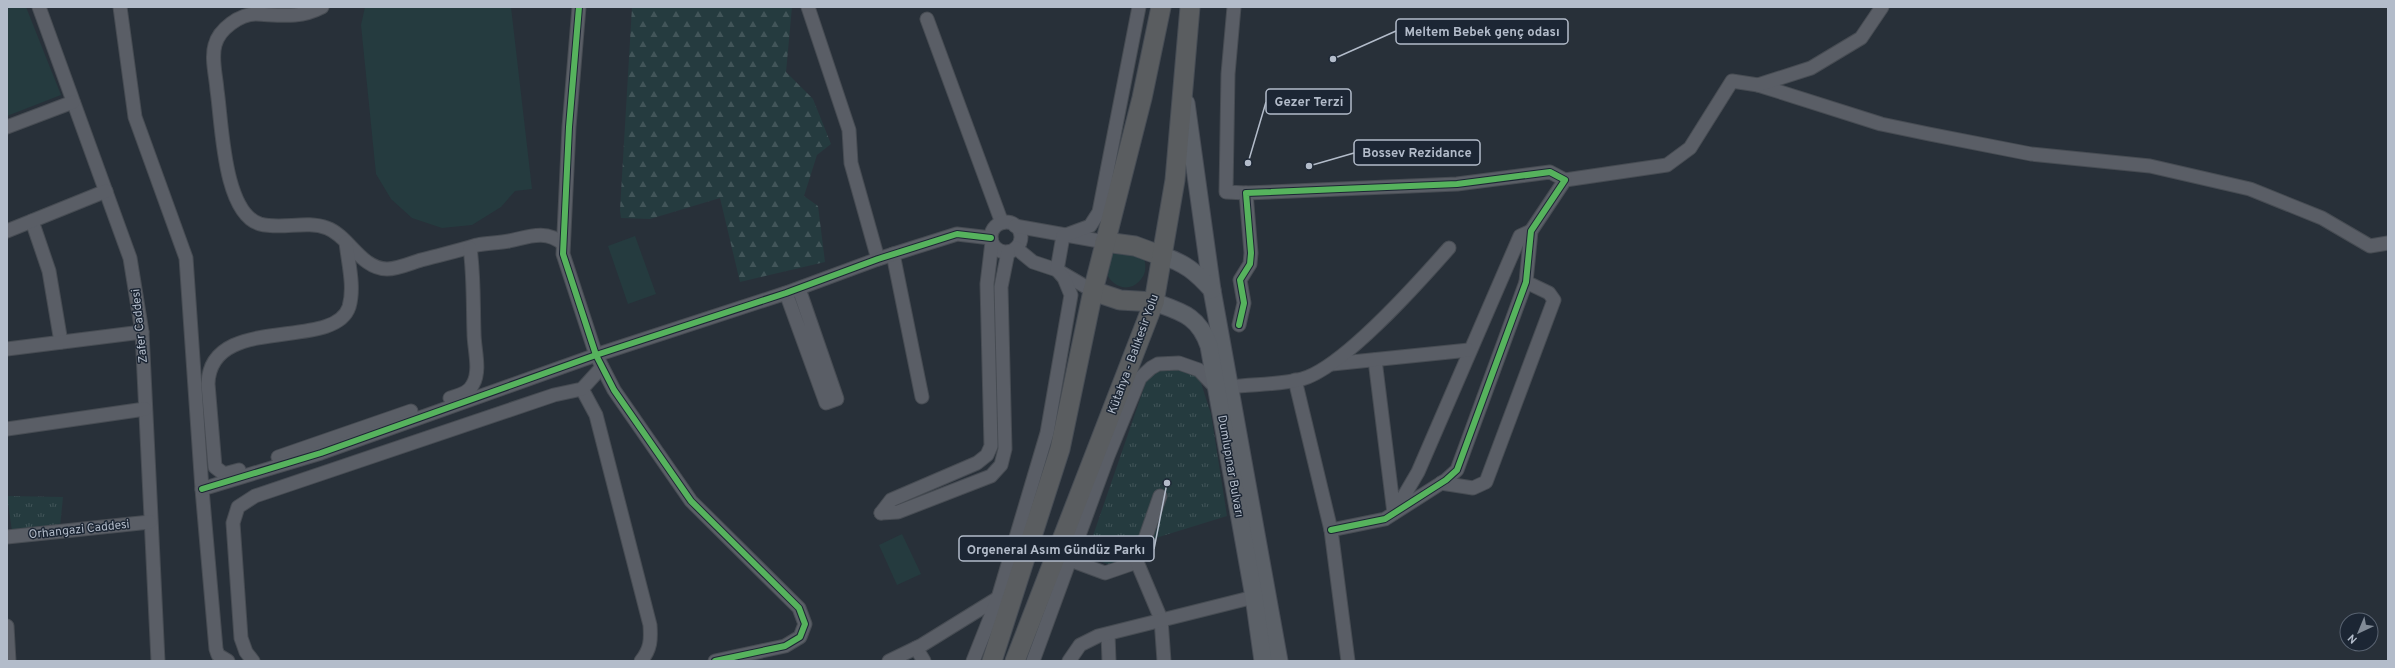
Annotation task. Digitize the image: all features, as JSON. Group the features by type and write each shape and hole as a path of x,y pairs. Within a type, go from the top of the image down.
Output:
{"highway":[{"path":"992,661 1060,449 1088,288 1105,242 1142,98 1160,7"},
{"name":"Kütahya - Balıkesir Yolu","path":"1015,661 1154,302 1170,216 1190,7"},
{"path":"1105,242 1135,246 1162,256"},
{"path":"1088,288 1120,300 1154,302"}],"main road":[{"name":"Dumlupınar Bulvarı","path":"1183,87 1198,178 1224,388 1263,661"},
{"path":"1162,256 1179,260 1195,271 1212,290"},
{"name":"Dumlupınar Bulvarı","path":"1154,302 1185,314 1200,326 1224,388 1279,661"}],"street":[{"name":"Zafer Caddesi","path":"39,7 130,258 142,332 150,522 158,661"},
{"path":"120,7 136,117 186,258 202,489 216,649 218,655 228,661"},
{"path":"322,7 301,15 255,14 231,23 220,34 215,45 217,86 231,186 237,202 246,215 259,224 274,226 322,226 329,228 370,264 388,269 470,248 541,234 551,236 563,244"},
{"path":"579,7 563,254 599,361 614,390 691,501 799,608 805,624 800,637 785,646 715,661"},
{"path":"808,7 849,130 851,163 878,259"},
{"path":"1063,236 1090,226 1099,212 1139,7"},
{"path":"1234,7 1228,74 1226,192 1246,193 1457,184 1550,172 1565,180 1667,165 1690,148 1732,81 1758,85 1881,124 2031,154 2150,166 2250,189 2322,218 2370,246 2388,243"},
{"path":"1758,85 1811,68 1862,38 1882,7"},
{"path":"927,19 1002,223"},
{"path":"7,128 73,102"},
{"path":"1394,513 1418,472 1469,350 1520,236 1531,230 1565,180"},
{"path":"7,231 106,192"},
{"path":"1239,325 1244,302 1240,280 1250,264 1251,253 1246,193"},
{"path":"32,221 49,271 61,342"},
{"path":"1015,226 1020,234 1012,250 1001,287 1005,449 1002,465 991,476 898,512 881,513 891,500 978,463 991,446 987,284 993,228 1002,223 1063,236 1105,242"},
{"path":"1331,530 1385,519 1441,483 1457,470 1526,282 1531,230"},
{"path":"202,489 321,453 599,361 878,259 957,234 991,240 998,250 1012,250 1033,262 1057,270 1088,288"},
{"path":"1057,270 1063,236"},
{"path":"346,242 350,298 345,314 328,326 244,342 221,354 213,363 208,373 208,384 214,462 220,472 229,474 466,392 473,386 477,370 474,334 474,272 470,248"},
{"path":"1033,661 1108,456 1140,378 1158,364 1179,363 1199,370 1224,388 1303,379 1332,364 1422,278 1450,248"},
{"path":"893,254 922,397"},
{"path":"973,661 998,598 1047,433 1071,295 1064,278 1057,270"},
{"path":"1441,483 1473,488 1486,482 1554,300 1549,293 1526,282"},
{"path":"1071,295 1088,288"},
{"path":"786,293 826,403 838,399 799,289"},
{"path":"7,349 142,332"},
{"path":"1332,364 1469,350"},
{"path":"1375,360 1394,513"},
{"path":"253,661 246,652 241,638 233,523 238,507 255,496 554,395 582,389 599,361"},
{"path":"1295,380 1331,530 1348,661"},
{"path":"582,389 596,416 650,625 652,641 647,654 641,661"},
{"path":"7,429 145,409"},
{"path":"1160,496 1138,562 1161,620 1164,661"},
{"name":"Orhangazi Caddesi","path":"7,537 150,522"},
{"path":"1070,560 1105,574 1138,562"},
{"path":"1069,661 1080,645 1098,636 1254,597"},
{"path":"889,661 916,648 998,598"},
{"path":"7,626 9,661"},
{"path":"1108,634 1109,661"},
{"path":"916,648 924,661"},
{"path":"241,661 247,661"}],"green space":[{"path":"7,7 26,7 61,95 7,116"},
{"path":"365,7 511,7 532,189 515,191 501,207 472,225 442,228 412,218 391,199 376,174 361,25"},
{"path":"632,7 792,7 786,72 813,99 831,144 817,155 804,196 818,206 825,262 740,282 720,198 650,219 621,218 620,210"},
{"path":"635,236 656,294 628,304 608,246"},
{"path":"1118,248 1144,259 1144,275 1140,281 1133,286 1119,286 1115,284 1108,276 1110,255"},
{"path":"1180,368 1199,377 1211,414 1227,516 1159,537 1113,566 1086,556 1147,379 1162,369"},
{"path":"7,496 63,497 60,527 12,531"},
{"path":"902,534 921,574 897,585 879,545"}],"cycle path":[{"path":"579,7 569,127 563,254 596,355 614,390 691,501 799,608 805,624 800,637 785,646 715,661"},
{"path":"1239,325 1244,303 1240,280 1250,264 1251,253 1246,193 1457,184 1550,172 1565,180 1531,231 1526,282 1457,470 1446,480 1385,519 1331,530"},
{"path":"202,489 321,453 596,355 786,293 878,259 957,234 991,238"}],"place":[{"name":"Meltem Bebek genç odası","path":"1333,59"},
{"name":"Gezer Terzi","path":"1248,163"},
{"name":"Bossev Rezidance","path":"1309,166"},
{"name":"Orgeneral Asım Gündüz Parkı","path":"1167,483"}]}
